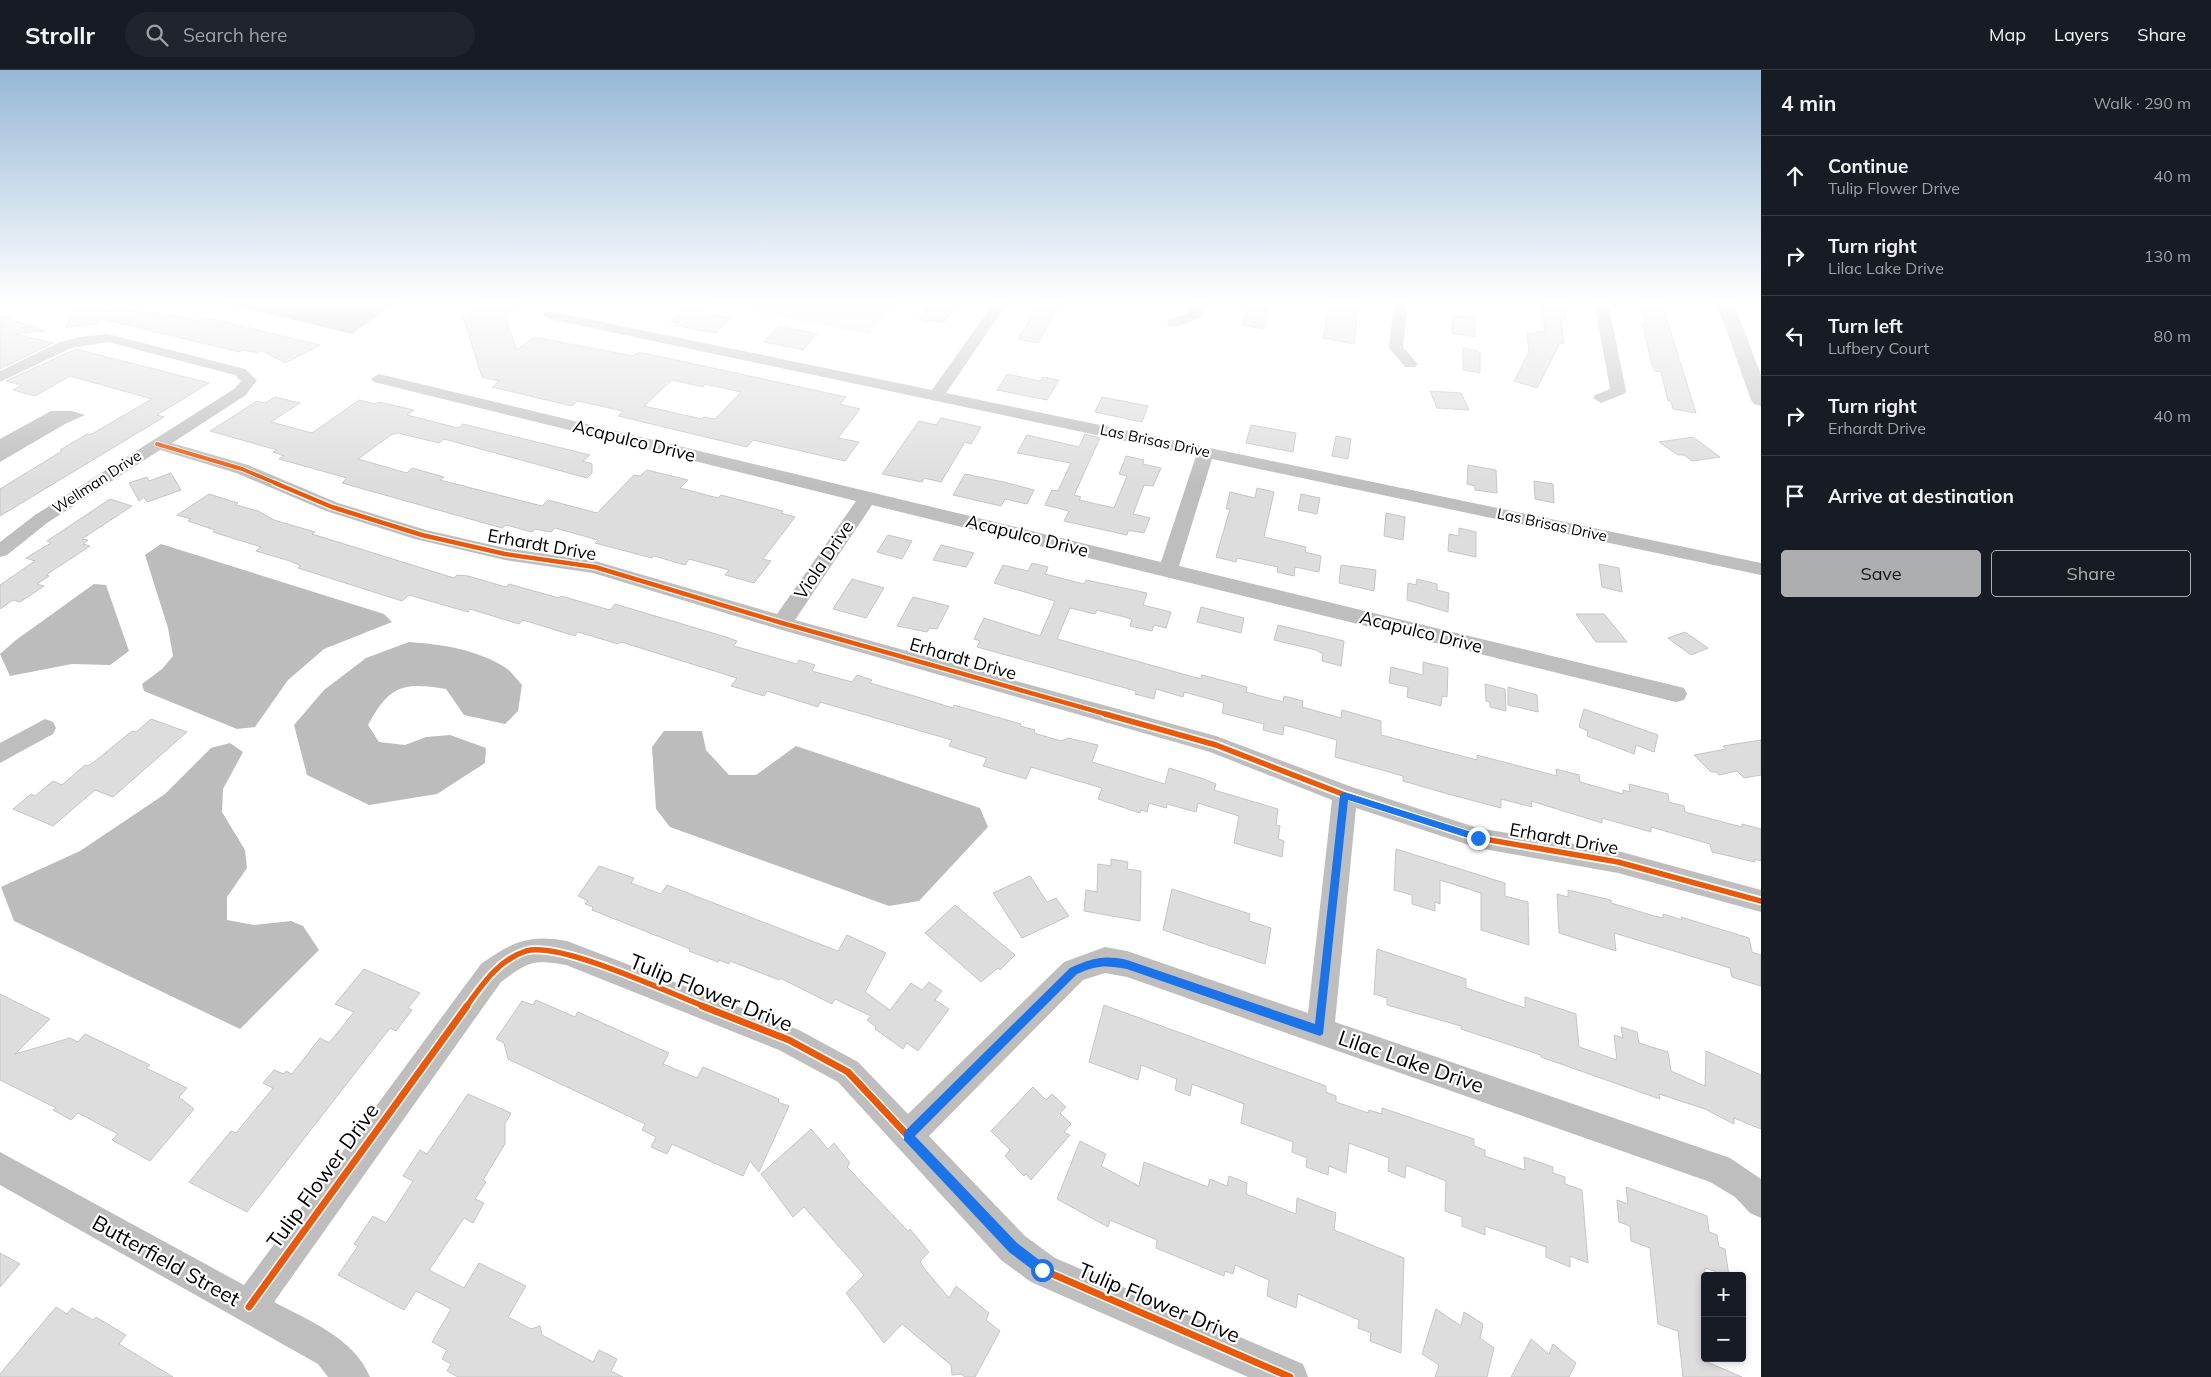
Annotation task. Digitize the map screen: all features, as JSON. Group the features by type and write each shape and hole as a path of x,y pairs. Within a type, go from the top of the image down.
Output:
{"main road":[{"path":"1747,362 1761,400"}],"street":[{"name":"Wellman Drive","path":"0,377 29,362"},
{"name":"Wellman Drive","path":"0,551 41,519 240,392 249,380 240,372 201,362"},
{"name":"Las Brisas Drive","path":"777,362 1761,569"},
{"path":"937,395 960,362"},
{"path":"1601,398 1618,391 1612,362"},
{"name":"Acapulco Drive","path":"379,379 1676,694"},
{"name":"Erhardt Drive","path":"157,444 242,469 332,507 422,535 505,554 595,567 782,623 1216,745 1344,795 1478,838 1618,862 1761,901"},
{"path":"1168,570 1206,452"},
{"name":"Viola Drive","path":"782,623 867,498"},
{"path":"0,754 45,728"},
{"path":"1320,1031 1344,795"},
{"name":"Tulip Flower Drive","path":"249,1307 491,973 519,953 540,948 567,953 789,1040 848,1072 1013,1248 1042,1270 1290,1377"},
{"name":"Lilac Lake Drive","path":"908,1136 1074,971 1105,960 1127,964 1719,1169 1746,1186 1761,1202"},
{"name":"Butterfield Street","path":"0,1168 330,1352 352,1377"}],"shaded area":[{"path":"51,411 72,411 85,415 65,424 0,462 0,439"},
{"path":"161,544 384,614 392,622 324,649 288,680 255,727 237,729 144,691 142,684 162,669 173,656 168,628 145,555"},
{"path":"94,584 106,585 129,651 110,665 72,664 10,676 0,654 16,640"},
{"path":"409,642 434,644 472,652 506,668 522,685 518,711 505,724 464,715 446,689 419,686 408,687 399,689 391,694 383,702 368,725 379,742 405,745 426,737 450,735 486,748 485,763 437,794 369,805 307,775 294,725 324,690 366,658"},
{"path":"664,731 702,731 706,750 729,775 756,775 796,746 980,808 988,827 919,901 889,906 670,827 656,809 652,747"},
{"path":"230,743 243,752 223,789 222,812 245,850 247,868 227,897 227,920 254,925 291,921 303,926 319,950 240,1029 14,921 1,887 80,851 165,794 211,748"}],"building":[{"path":"0,362 14,362 0,369"},
{"path":"48,362 127,362 209,383 157,415 164,417 0,516 0,489 87,434 90,435 152,399 70,376 35,396 13,390 22,385 6,381"},
{"path":"477,362 685,362 846,397 840,404 860,409 838,438 859,442 845,461 753,440 747,447 618,416 623,411 578,401 572,406 492,387 499,381 482,377","holes":["672,380 703,387 705,384 741,392 715,419 704,417 702,419 644,406"]},
{"path":"1463,362 1480,362 1480,373 1463,370"},
{"path":"1524,362 1550,362 1537,388 1514,381"},
{"path":"1651,362 1680,362 1696,413 1673,409 1671,401 1668,401 1661,372 1655,371"},
{"path":"1007,374 1040,381 1043,377 1059,380 1047,400 997,390"},
{"path":"1430,391 1461,393 1469,410 1437,408"},
{"path":"275,397 300,403 271,422 312,433 359,400 375,404 379,402 414,410 407,415 458,428 463,424 590,455 583,461 592,464 592,473 587,478 444,439 439,443 398,433 391,435 358,459 407,473 412,468 444,477 440,480 542,506 548,500 597,513 634,475 640,476 647,470 688,480 680,488 718,498 721,495 783,511 781,513 795,517 763,559 771,561 754,583 725,575 729,570 689,559 685,565 654,556 652,558 595,543 598,540 555,528 551,532 535,529 532,532 506,525 502,528 342,483 347,478 279,459 284,456 273,452 277,450 210,431 257,401 265,403"},
{"path":"1102,397 1148,406 1142,422 1095,412"},
{"path":"941,418 981,427 971,444 965,442 941,482 924,478 922,482 882,474 919,421 936,425"},
{"path":"1251,425 1296,433 1293,452 1246,443"},
{"path":"1085,434 1100,438 1074,495 1081,497 1079,500 1114,508 1127,476 1119,474 1126,456 1144,460 1143,464 1161,468 1153,486 1144,485 1133,514 1150,518 1144,533 1128,531 1127,535 1064,521 1069,511 1045,505 1052,490 1058,491 1071,463 1017,453 1027,435 1079,447"},
{"path":"1336,436 1351,439 1348,459 1332,456"},
{"path":"1693,437 1720,457 1692,461 1684,455 1678,455 1659,442"},
{"path":"1468,465 1496,470 1497,493 1475,490 1475,486 1467,484"},
{"path":"171,473 181,490 147,502 144,497 139,501 129,483 147,477 149,481"},
{"path":"965,474 1034,490 1027,504 1005,499 1001,506 953,495"},
{"path":"1534,481 1553,484 1554,503 1535,499"},
{"path":"1257,488 1274,492 1264,537 1306,547 1305,552 1321,556 1319,572 1295,567 1294,576 1277,572 1278,567 1237,558 1236,562 1216,557 1230,509 1226,509 1230,492 1255,498"},
{"path":"209,494 238,503 236,505 258,511 274,520 315,532 312,534 454,578 457,575 468,576 506,587 509,584 610,610 615,604 737,641 734,646 797,664 799,660 815,665 812,671 852,682 857,675 872,680 870,683 953,708 954,705 1021,724 1020,726 1035,730 1034,733 1061,741 1068,738 1098,745 1092,762 1165,784 1169,768 1204,779 1216,784 1214,790 1278,809 1276,825 1280,826 1278,839 1284,841 1282,857 1234,843 1239,816 1198,803 1196,812 1167,804 1166,808 1149,803 1147,812 1141,810 1140,813 1098,799 1102,788 1031,767 1026,779 983,766 987,758 949,746 952,740 820,702 818,707 767,691 764,696 731,686 737,678 621,642 618,644 578,632 575,636 523,620 519,624 470,609 468,612 409,595 402,601 298,568 301,566 256,551 261,547 213,532 215,530 188,521 191,519 177,515"},
{"path":"1301,494 1320,498 1317,514 1298,510"},
{"path":"110,499 132,506 82,539 88,540 83,544 90,546 46,575 49,576 37,584 44,586 20,602 13,600 0,609 0,585 35,561 26,558 51,543 47,541"},
{"path":"1386,513 1405,517 1403,540 1384,536"},
{"path":"1459,528 1476,532 1476,557 1448,551 1449,534 1459,536"},
{"path":"888,535 912,541 902,559 877,552"},
{"path":"941,545 974,553 966,567 933,560"},
{"path":"1032,563 1048,567 1045,574 1084,584 1086,580 1147,593 1143,605 1171,612 1166,628 1154,625 1152,631 1130,626 1132,619 1097,610 1095,614 1070,608 1057,639 1201,679 1202,675 1247,687 1246,692 1283,702 1284,696 1303,701 1302,707 1341,718 1342,710 1381,721 1381,735 1477,760 1477,755 1557,776 1556,769 1579,775 1580,782 1623,794 1623,790 1630,792 1629,784 1668,794 1669,802 1684,806 1685,812 1742,827 1742,824 1761,829 1761,861 1754,859 1755,862 1712,852 1710,844 1651,827 1651,832 1602,818 1602,823 1531,801 1532,807 1501,799 1501,808 1448,794 1403,781 1403,776 1335,757 1337,740 1284,725 1283,735 1263,730 1264,724 1222,713 1224,703 1184,692 1183,697 1156,689 1154,699 1135,694 1136,691 977,647 980,641 974,639 984,618 1040,636 1055,601 994,583 1003,565 1028,571"},
{"path":"1599,564 1619,568 1622,592 1602,587"},
{"path":"1341,565 1376,570 1374,591 1339,583"},
{"path":"852,579 884,588 866,618 833,609"},
{"path":"1417,579 1437,584 1437,590 1449,593 1448,612 1407,600 1408,583 1416,585"},
{"path":"913,597 949,606 937,629 929,628 927,632 897,626"},
{"path":"1201,607 1244,618 1241,633 1197,622"},
{"path":"1576,614 1604,614 1627,642 1596,642"},
{"path":"1278,625 1344,641 1341,666 1322,661 1323,654 1316,650 1274,640"},
{"path":"1685,632 1708,648 1691,655 1668,638"},
{"path":"1423,662 1448,668 1447,697 1442,696 1441,706 1407,697 1408,687 1389,683 1391,667 1423,675"},
{"path":"1485,684 1505,689 1506,711 1490,707 1490,702 1486,701"},
{"path":"1508,687 1537,695 1538,712 1508,705"},
{"path":"1584,709 1658,735 1654,752 1636,745 1634,754 1587,736 1588,731 1579,727"},
{"path":"151,719 187,732 113,797 95,790 53,826 13,809 31,794 35,796 53,781 62,785 85,765 88,766 94,762 132,731 136,732"},
{"path":"1761,740 1761,775 1744,778 1737,771 1719,775 1716,772 1711,772 1694,755 1726,749 1723,746"},
{"path":"1396,849 1505,883 1505,896 1528,902 1529,945 1481,930 1481,893 1440,880 1440,904 1435,902 1435,911 1412,904 1412,895 1394,890"},
{"path":"1111,859 1128,862 1127,869 1141,871 1140,921 1084,911 1086,890 1097,892 1098,864 1111,866"},
{"path":"599,866 634,878 631,883 661,894 667,885 838,951 847,935 886,953 865,992 890,1010 911,983 922,990 929,982 942,991 935,1000 949,1009 918,1051 907,1043 903,1049 875,1029 876,1027 867,1020 871,1016 835,999 832,1004 780,978 779,980 730,961 729,964 719,960 718,962 592,910 593,907 585,904 588,901 578,896"},
{"path":"1030,876 1047,902 1056,898 1069,916 1022,938 993,893"},
{"path":"1172,889 1250,914 1249,921 1271,928 1265,964 1163,930"},
{"path":"1568,890 1611,900 1611,903 1651,915 1663,918 1663,914 1682,920 1681,917 1749,938 1752,952 1761,955 1761,986 1732,977 1730,968 1614,933 1616,951 1559,933 1557,894 1568,897"},
{"path":"955,905 1015,955 1000,970 998,968 981,982 925,933"},
{"path":"1377,949 1466,979 1466,988 1525,1008 1525,997 1576,1014 1579,1047 1617,1060 1614,1035 1623,1038 1621,1027 1637,1032 1639,1043 1668,1052 1671,1071 1705,1086 1706,1051 1761,1075 1761,1129 1734,1118 1734,1124 1705,1109 1659,1094 1660,1099 1541,1057 1541,1055 1461,1029 1461,1026 1387,1005 1387,998 1374,994"},
{"path":"364,969 420,993 408,1008 412,1010 396,1031 390,1028 247,1212 189,1182 231,1131 236,1133 273,1088 263,1083 274,1070 284,1074 286,1071 292,1074 320,1038 329,1043 354,1012 335,1004"},
{"path":"0,994 50,1019 15,1054 70,1038 78,1042 85,1034 150,1065 146,1068 187,1088 179,1097 194,1109 150,1161 112,1140 118,1134 78,1113 71,1120 53,1110 56,1108 0,1080"},
{"path":"536,1000 575,1017 578,1012 669,1053 663,1064 697,1078 703,1067 779,1099 778,1102 789,1106 759,1172 750,1161 743,1176 672,1144 667,1154 651,1147 656,1137 642,1130 645,1124 508,1059 504,1043 496,1039 522,1001 533,1005"},
{"path":"1104,1005 1326,1086 1326,1092 1336,1096 1336,1102 1368,1113 1369,1110 1382,1114 1382,1108 1474,1139 1474,1146 1485,1150 1485,1156 1525,1170 1524,1157 1553,1167 1553,1173 1565,1177 1565,1184 1582,1190 1588,1263 1570,1256 1570,1267 1546,1257 1546,1247 1485,1226 1485,1235 1462,1226 1462,1217 1445,1211 1446,1181 1406,1165 1405,1178 1388,1171 1389,1158 1349,1143 1346,1173 1329,1166 1328,1175 1306,1167 1307,1158 1292,1152 1293,1142 1241,1123 1244,1104 1192,1084 1190,1096 1175,1090 1177,1079 1141,1065 1138,1080 1089,1062"},
{"path":"1033,1087 1046,1100 1052,1094 1066,1107 1060,1113 1071,1124 1064,1132 1070,1135 1031,1180 1026,1174 1024,1176 1005,1156 1010,1150 991,1131"},
{"path":"468,1094 511,1113 505,1124 505,1144 483,1180 486,1182 475,1199 484,1203 473,1223 464,1218 429,1270 464,1288 479,1263 526,1286 508,1317 531,1329 540,1326 542,1335 593,1362 599,1350 617,1359 611,1371 623,1377 458,1377 447,1371 451,1364 442,1359 447,1350 432,1342 451,1309 416,1291 404,1310 338,1275 358,1246 354,1244 373,1216 386,1223 413,1181 403,1176 420,1150 427,1154"},
{"path":"811,1129 828,1149 834,1143 850,1163 847,1167 908,1231 910,1229 929,1252 920,1261 949,1298 956,1286 989,1313 986,1320 1000,1331 975,1377 965,1377 961,1374 952,1375 951,1365 902,1324 884,1343 846,1293 864,1275 804,1207 793,1217 761,1174"},
{"path":"1080,1141 1106,1154 1101,1166 1139,1186 1144,1162 1208,1187 1210,1179 1227,1186 1229,1176 1247,1183 1246,1194 1296,1214 1297,1198 1336,1213 1334,1230 1404,1258 1401,1353 1370,1341 1371,1333 1358,1328 1359,1320 1298,1294 1296,1308 1267,1296 1269,1280 1235,1265 1233,1274 1225,1271 1224,1276 1156,1248 1157,1240 1110,1220 1108,1227 1057,1199"},
{"path":"1626,1187 1707,1216 1709,1232 1717,1235 1719,1247 1725,1249 1728,1272 1717,1272 1705,1268 1705,1272 1701,1272 1701,1362 1707,1362 1742,1377 1683,1377 1678,1331 1658,1324 1650,1248 1631,1241 1630,1226 1619,1222 1617,1200 1628,1204"},
{"path":"0,1253 20,1264 0,1287"},
{"path":"56,1307 67,1314 72,1308 93,1320 96,1317 126,1335 119,1344 173,1377 0,1377 0,1374"},
{"path":"1436,1309 1461,1326 1464,1312 1483,1324 1480,1338 1494,1348 1487,1377 1435,1377 1439,1365 1422,1354"},
{"path":"1531,1339 1549,1354 1553,1344 1576,1363 1569,1377 1511,1377"}],"cycle path":[{"path":"157,444 242,469 332,507 422,535 505,554 595,567 782,623 1216,745 1345,795 1478,838 1618,862 1761,901"},
{"path":"249,1307 491,973 518,954 526,951 542,950 567,953 789,1040 848,1072 1013,1248 1043,1270 1290,1377"}],"route":[{"path":"1042,1270 1013,1248 908,1136 1074,971 1105,960 1127,964 1320,1031 1344,795 1478,838"}]}
